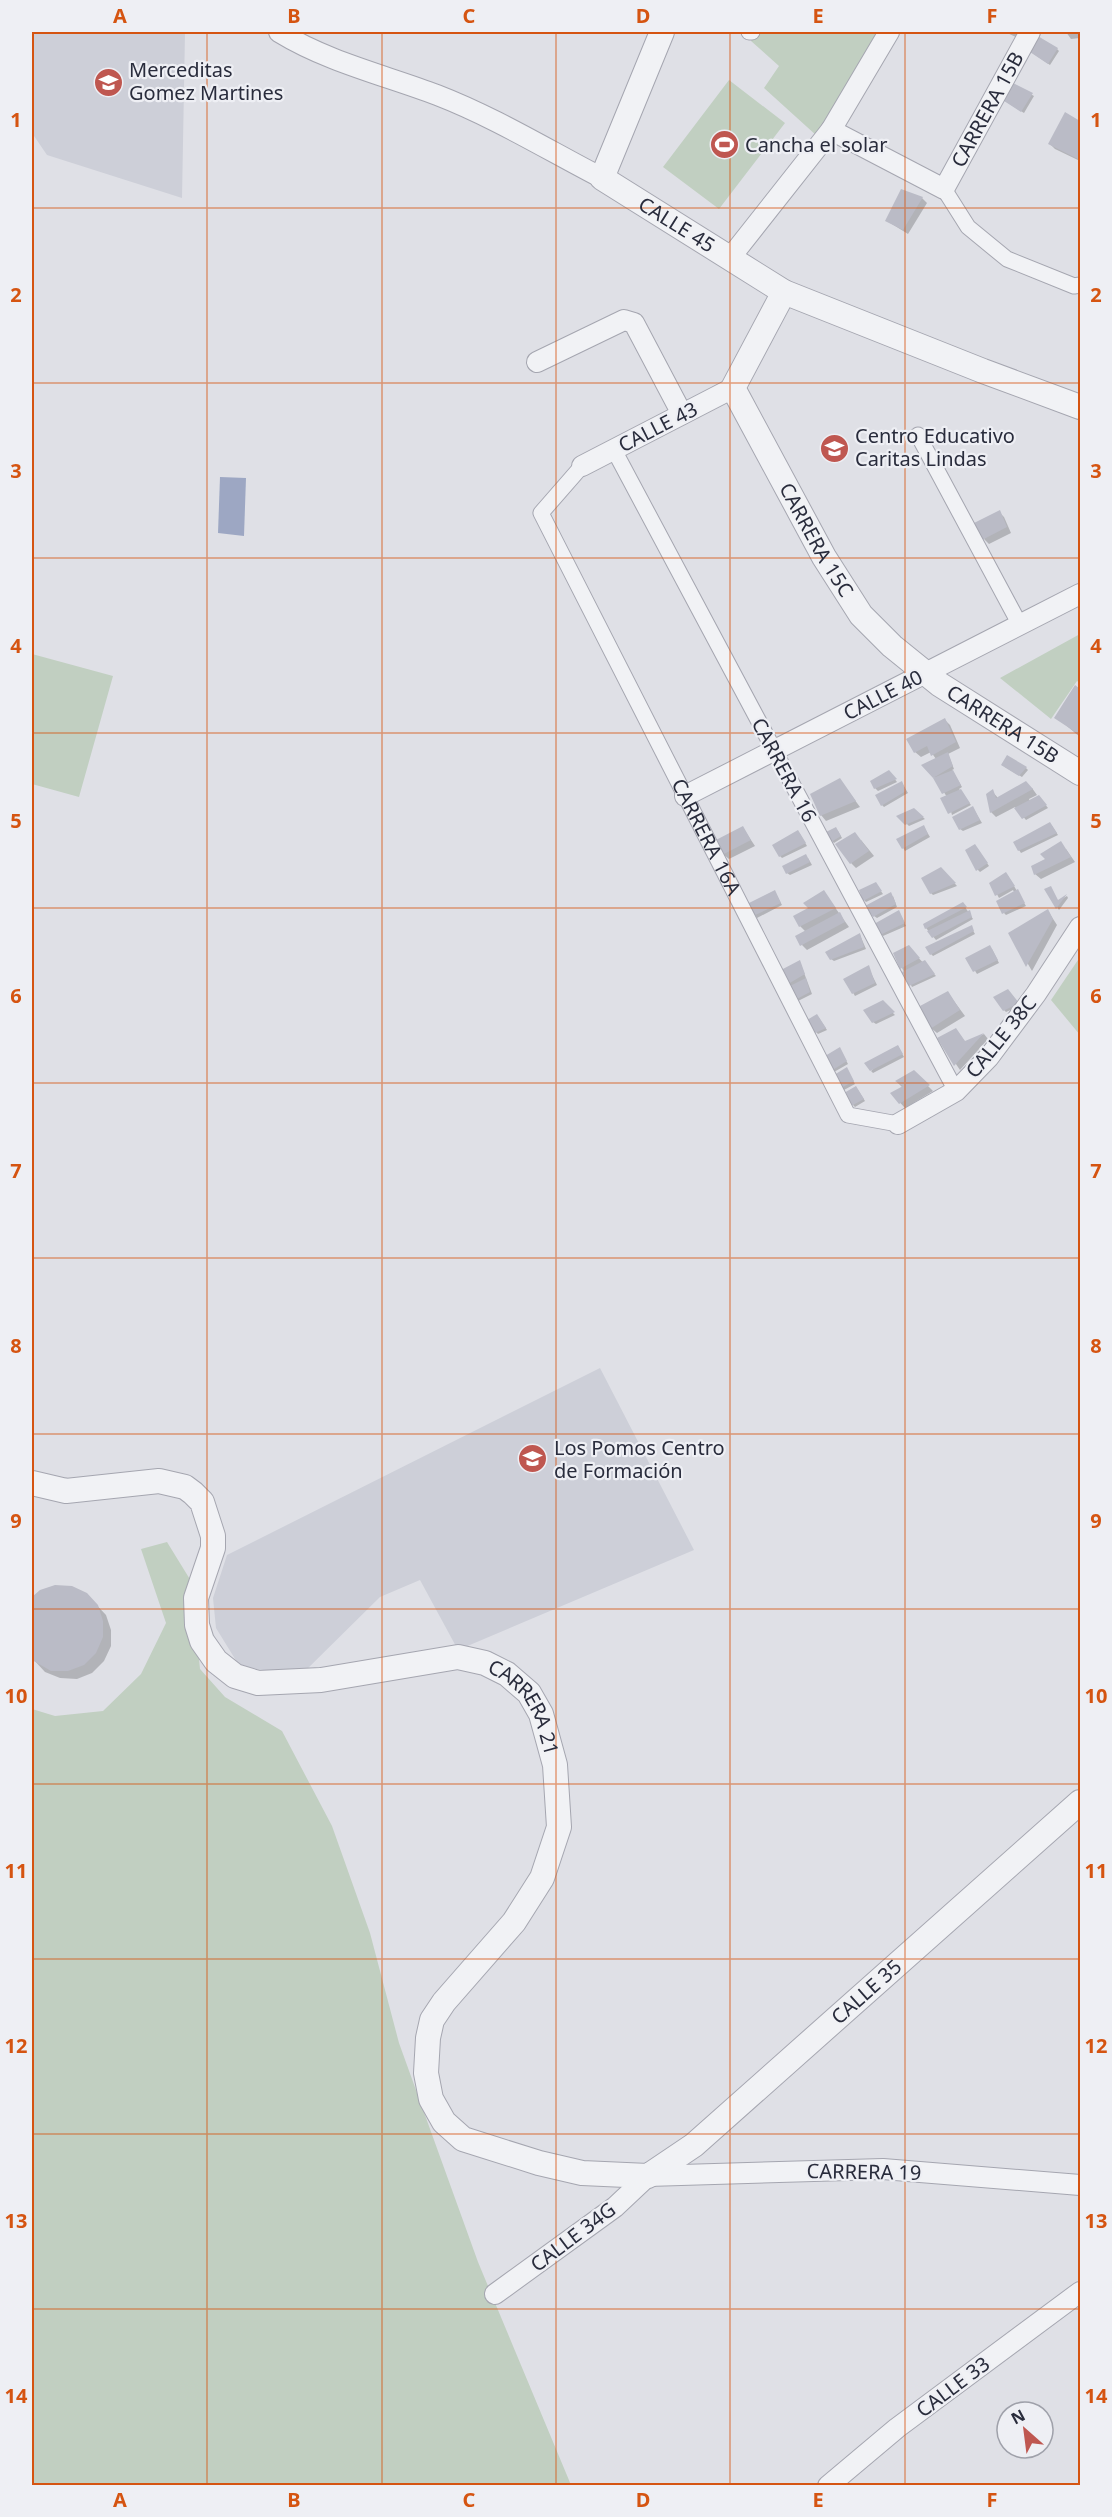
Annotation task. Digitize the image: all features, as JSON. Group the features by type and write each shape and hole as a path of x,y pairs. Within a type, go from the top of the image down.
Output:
{"street":[{"name":"CALLE 45","path":"279,32 297,43 369,73 438,96 602,178 784,292 1080,407"},
{"path":"602,178 663,32"},
{"path":"729,258 831,130 889,32"},
{"name":"CARRERA 15B","path":"944,189 1030,32"},
{"path":"831,130 944,189 968,226 1007,259 1074,286 1080,285"},
{"path":"733,388 784,292"},
{"path":"537,362 624,320 634,323 682,414"},
{"name":"CALLE 43","path":"582,466 733,388"},
{"name":"CARRERA 15C","path":"733,388 819,548 861,615 892,646 925,673"},
{"path":"918,435 1020,625"},
{"name":"CARRERA 16","path":"614,450 956,1091"},
{"name":"CARRERA 16A","path":"582,466 541,513 848,1115 898,1124"},
{"name":"CALLE 40","path":"685,796 1080,594"},
{"name":"CARRERA 15B","path":"925,673 1080,773"},
{"name":"CALLE 38C","path":"898,1124 956,1091 989,1057 1036,994 1080,927"},
{"name":"CARRERA 21","path":"32,1483 66,1491 159,1481 185,1487 193,1493 202,1502 213,1536 213,1548 196,1598 197,1625 202,1641 216,1662 235,1676 258,1683 321,1680 458,1657 485,1663 507,1674 529,1693 541,1714 555,1765 559,1827 542,1878 514,1922 444,2002 432,2020 428,2038 426,2073 431,2098 444,2122 463,2139 539,2163 582,2172 648,2176"},
{"name":"CALLE 35","path":"648,2176 694,2145 1080,1803"},
{"name":"CARRERA 19","path":"648,2176 883,2169 1080,2185"},
{"name":"CALLE 34G","path":"495,2294 615,2207 648,2176"},
{"name":"CALLE 33","path":"828,2486 897,2428 1080,2292"}],"shaded area":[{"name":"Merceditas Gomez Martines","path":"32,32 185,32 182,198 47,155 32,133"},
{"name":"Los Pomos Centro de Formación","path":"600,1368 694,1550 458,1650 420,1580 380,1597 301,1675 240,1667 216,1628 213,1598 227,1555"}],"green space":[{"path":"756,32 882,32 817,136 764,88 779,66 751,41"},
{"name":"Cancha el solar","path":"729,80 785,123 719,209 663,167"},
{"path":"1080,634 1080,683 1077,681 1051,719 1000,678"},
{"path":"32,654 113,676 79,797 32,784"},
{"path":"1080,957 1080,1035 1051,1000"},
{"path":"167,1542 191,1581 200,1669 225,1697 282,1731 332,1826 370,1933 399,2043 478,2262 571,2485 32,2485 32,1709 55,1716 103,1711 141,1674 166,1623 141,1549"}],"water":[{"path":"220,477 246,478 244,536 218,533"}],"building":[{"path":"1036,35 1058,48 1048,64 1027,50"},
{"path":"1013,83 1033,93 1021,112 1001,99"},
{"path":"1065,112 1080,121 1080,160 1048,144"},
{"path":"901,189 923,197 903,230 885,221"},
{"path":"1000,510 1007,527 982,540 974,523"},
{"path":"1075,685 1080,689 1080,735 1054,718"},
{"path":"945,718 956,742 931,756 927,746 914,753 906,739"},
{"path":"948,752 953,766 933,778 921,765"},
{"path":"1007,755 1027,767 1019,776 1001,765"},
{"path":"889,770 897,779 874,789 870,781"},
{"path":"953,770 961,785 942,794 933,778"},
{"path":"840,778 856,801 820,816 810,794"},
{"path":"902,781 906,791 881,806 875,795"},
{"path":"1026,781 1033,789 990,813 986,794 993,789 996,798"},
{"path":"961,789 970,803 948,814 940,798"},
{"path":"1039,795 1047,805 1022,819 1014,808"},
{"path":"973,806 980,820 959,830 952,817"},
{"path":"914,808 924,817 905,825 896,816"},
{"path":"1050,822 1057,833 1018,851 1013,842"},
{"path":"924,825 928,834 902,849 896,839"},
{"path":"743,826 751,840 722,855 714,841"},
{"path":"836,827 841,836 831,842 824,833"},
{"path":"798,830 806,843 779,857 772,845"},
{"path":"855,832 869,851 850,864 835,844"},
{"path":"1061,841 1071,857 1034,875 1031,866 1045,859 1040,854"},
{"path":"975,844 988,863 976,871 965,850"},
{"path":"806,854 810,862 786,874 782,866"},
{"path":"941,867 956,883 930,894 921,878"},
{"path":"1006,872 1015,886 995,896 989,883"},
{"path":"876,882 882,891 863,901 859,890"},
{"path":"1051,886 1058,900 1067,894 1056,909 1044,889"},
{"path":"1018,889 1025,903 1002,914 996,901"},
{"path":"775,890 781,903 753,916 747,904"},
{"path":"824,890 836,908 799,927 793,916 808,908 803,903"},
{"path":"891,892 896,904 873,917 865,906"},
{"path":"963,902 967,907 925,929 923,924"},
{"path":"1048,909 1053,919 1026,967 1008,933"},
{"path":"899,910 905,923 880,935 874,924"},
{"path":"970,910 972,917 932,938 927,931"},
{"path":"840,912 845,922 800,946 795,936"},
{"path":"972,925 974,931 930,955 925,947"},
{"path":"860,933 864,947 830,960 825,952"},
{"path":"909,945 920,958 900,969 893,953"},
{"path":"990,945 998,960 973,972 965,958"},
{"path":"800,960 805,974 788,984 781,970"},
{"path":"925,960 935,974 909,986 902,972"},
{"path":"869,965 875,983 852,994 843,979"},
{"path":"806,978 810,992 795,1000 790,986"},
{"path":"1008,989 1019,1003 1003,1011 993,997"},
{"path":"948,991 960,1010 930,1029 920,1006"},
{"path":"883,1000 895,1012 872,1023 863,1010"},
{"path":"817,1014 826,1028 815,1033 807,1020"},
{"path":"956,1028 965,1041 984,1033 954,1066 937,1038"},
{"path":"898,1045 903,1054 870,1071 864,1063"},
{"path":"840,1047 847,1061 831,1071 825,1056"},
{"path":"847,1067 854,1081 841,1088 834,1075"},
{"path":"914,1070 930,1085 899,1104 890,1093 903,1086 895,1081"},
{"path":"856,1086 864,1099 851,1106 844,1093"},
{"path":"55,1585 72,1586 87,1593 98,1605 103,1621 103,1637 96,1653 84,1665 68,1671 51,1671 32,1660 32,1597 40,1590"}],"place":[{"name":"Merceditas Gomez Martines","path":"108,82"},
{"name":"Cancha el solar","path":"724,145"},
{"name":"Centro Educativo Caritas Lindas","path":"834,448"},
{"name":"Los Pomos Centro de Formación","path":"533,1459"}]}
